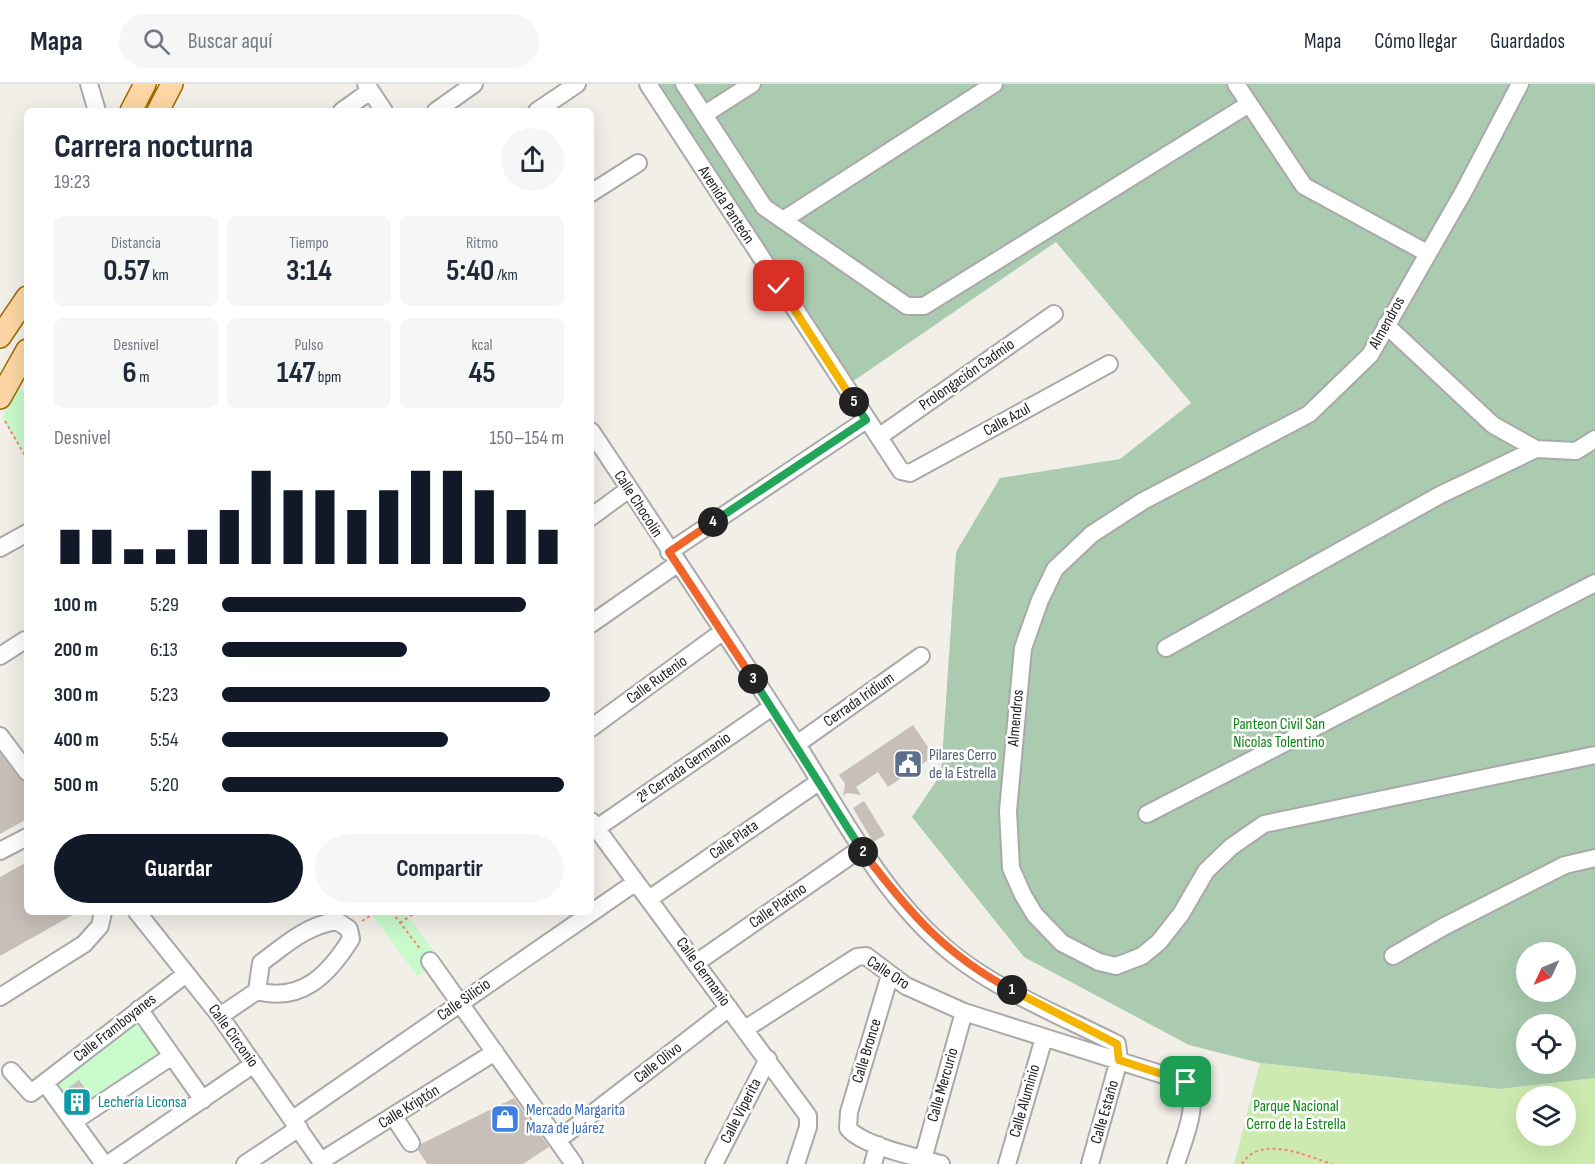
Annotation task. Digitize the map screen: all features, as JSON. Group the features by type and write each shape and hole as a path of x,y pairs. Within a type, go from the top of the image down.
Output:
{"main road":[{"path":"133,108 145,84"},
{"path":"160,108 172,84"},
{"path":"0,337 24,301"},
{"path":"0,398 24,355"}],"street":[{"path":"89,84 96,108"},
{"path":"440,108 474,84"},
{"path":"541,108 577,84"},
{"name":"Avenida Panteón","path":"648,84 866,420 880,436 901,471 905,473"},
{"path":"684,84 764,207 907,306 924,306 1249,104"},
{"path":"705,114 752,84"},
{"path":"783,220 994,84"},
{"path":"1236,84 1304,186 1427,253"},
{"name":"Almendros","path":"1520,84 1370,355 1309,414 1143,501 1092,534 1055,569 1040,600 1023,648 1008,811 1011,868 1023,895 1047,930 1062,943 1099,962 1116,966 1142,956 1159,942 1181,914 1206,871 1231,847 1264,824 1595,755"},
{"path":"345,108 368,87 382,108"},
{"path":"594,192 638,163"},
{"name":"Prolongación Cadmio","path":"880,436 1054,314"},
{"path":"1386,325 1493,425 1536,449"},
{"name":"Calle Azul","path":"905,473 910,473 1109,364"},
{"path":"594,622 673,558 866,420"},
{"name":"Calle Chocolín","path":"594,436 820,781 860,849 905,908 954,956 1006,987 1117,1044 1119,1060"},
{"path":"1166,648 1440,495 1536,449 1576,450 1595,439"},
{"path":"594,515 629,489"},
{"path":"0,548 24,535"},
{"path":"1147,814 1595,583"},
{"name":"Calle Rutenio","path":"594,726 722,632"},
{"path":"0,656 24,641"},
{"name":"Cerrada Iridium","path":"796,744 921,656"},
{"name":"2ª Cerrada Germanio","path":"594,824 772,707"},
{"path":"0,736 24,768"},
{"name":"Calle Plata","path":"649,899 820,781"},
{"name":"Calle Germanio","path":"594,824 808,1116 808,1127 796,1164"},
{"path":"0,851 24,839"},
{"name":"Calle Platino","path":"696,963 860,849"},
{"path":"1393,956 1443,927 1565,864 1595,858"},
{"name":"Calle Silicio","path":"594,911 636,882"},
{"path":"0,997 84,944 100,926 102,915"},
{"name":"Calle Circonio","path":"139,915 220,1016 322,1163"},
{"name":"Calle Silicio","path":"245,1164 296,1123 460,1002 588,915"},
{"path":"220,1016 257,991 261,963 296,937 320,923 338,921 349,929 351,939 337,962 320,980 297,992 272,995 257,991"},
{"name":"Calle Oro","path":"745,1029 857,957 866,956 906,986 964,1012 1186,1082 1192,1090 1193,1104 1176,1164"},
{"path":"430,961 574,1164"},
{"name":"Calle Framboyanes","path":"45,1083 186,974"},
{"name":"Calle Bronce","path":"878,1145 857,1136 848,1128 849,1112 890,975"},
{"name":"Calle Olivo","path":"558,1140 729,1008"},
{"path":"139,1010 203,1100"},
{"name":"Calle Mercurio","path":"923,1159 964,1012"},
{"name":"Calle Aluminio","path":"1007,1164 1044,1038"},
{"name":"Calle Kriptón","path":"322,1163 495,1052"},
{"path":"73,1122 172,1056"},
{"name":"Calle Viperita","path":"714,1164 768,1059"},
{"name":"Calle Estaño","path":"1090,1164 1119,1060"},
{"path":"11,1071 31,1093 45,1083 106,1164 254,1064"},
{"path":"394,1117 411,1143"},
{"path":"873,1164 878,1145 941,1164"}],"path":[{"path":"5,421 24,454"},
{"path":"349,929 371,915"},
{"path":"394,915 430,961"},
{"path":"400,923 412,915"},
{"path":"1242,1164 1260,1150 1272,1149 1332,1164"}],"green space":[{"name":"Panteon Civil San Nicolas Tolentino","path":"660,84 1595,84 1595,1078 1500,1089 1260,1063 1189,1045 1024,957 912,817 941,774 956,552 1000,478 1120,459 1191,403 1056,242 849,384"},
{"path":"19,386 24,394 24,454 2,418"},
{"path":"372,915 406,915 441,960 417,976"},
{"path":"139,1009 172,1056 98,1106 80,1080 56,1097 45,1083"},
{"name":"Parque Nacional Cerro de la Estrella","path":"1260,1063 1500,1089 1516,1087 1516,1146 1576,1146 1576,1086 1526,1086 1595,1078 1595,1164 1234,1164"}],"building":[{"path":"913,725 934,756 888,787 878,772 856,787 861,795 847,793 843,796 845,784 839,775"},
{"path":"0,753 19,778 24,780 24,821 0,834"},
{"path":"864,801 885,835 873,842 853,808"},
{"path":"24,864 24,915 73,915 0,956 0,877"},
{"path":"79,1080 92,1097 76,1107 64,1091"},
{"name":"Mercado Margarita Maza de Juárez","path":"514,1098 549,1147 523,1164 427,1164 418,1150 421,1144"}],"place":[{"name":"Pilares Cerro de la Estrella","path":"908,764"},
{"name":"Lechería Liconsa","path":"77,1102"},
{"name":"Mercado Margarita Maza de Juárez","path":"505,1119"}],"route":[{"path":"779,286 866,420 669,552 820,781 860,849 905,908 954,956 1006,987 1117,1044 1119,1060 1186,1082"}]}
